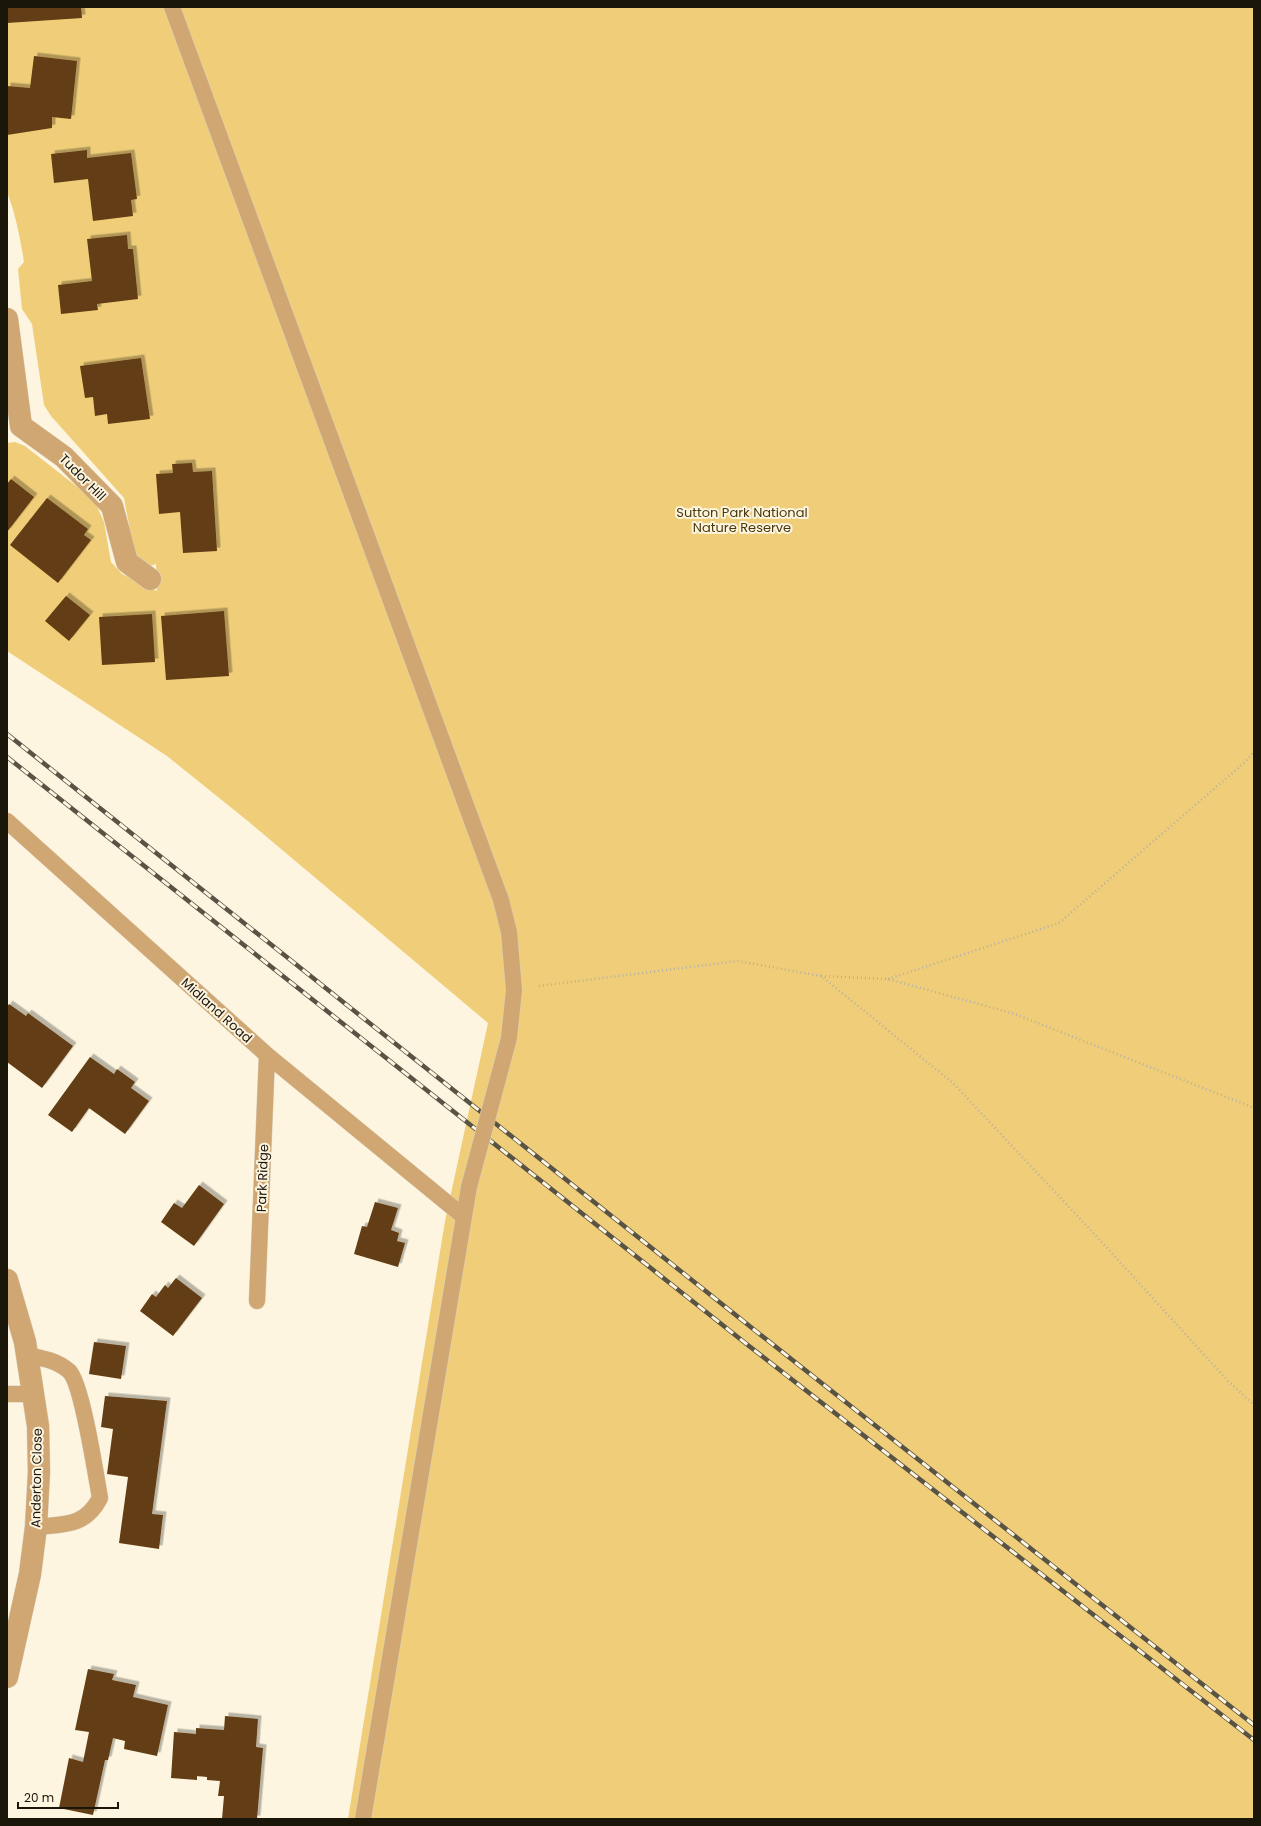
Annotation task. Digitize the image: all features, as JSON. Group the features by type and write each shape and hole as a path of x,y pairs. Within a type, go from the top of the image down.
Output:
{"street":[{"name":"Tudor Hill","path":"7,318 14,427 64,457 112,506 127,562 150,579"},
{"name":"Anderton Close","path":"7,1677 30,1574 36,1527 39,1472 38,1426 25,1342 9,1293"}],"lane":[{"path":"172,7 501,900 509,932 514,990 509,1038 463,1216 362,1819"},
{"name":"Midland Road","path":"7,821 266,1055 463,1216"},
{"name":"Park Ridge","path":"257,1301 266,1055"},
{"path":"26,1355 52,1360 70,1372 81,1400 100,1498 94,1510 76,1523 36,1527"},
{"path":"7,1394 32,1394"}],"path":[{"path":"888,979 1059,923 1245,762 1254,752"},
{"path":"514,990 738,961 821,976 888,979 1015,1014 1254,1108"},
{"path":"821,976 953,1083 1099,1239 1228,1381 1254,1405"}],"green space":[{"name":"Sutton Park National Nature Reserve","path":"7,7 1254,7 1254,1819 348,1819 445,1221 488,1023 249,822 167,756 7,651 7,443 15,442 25,446 94,500 104,522 111,562 122,574 157,591 156,564 150,566 140,562 134,552 124,498 51,416 44,405 32,324 22,309 18,269 24,262 15,218 7,192"}],"building":[{"path":"7,7 81,7 82,18 7,23"},
{"path":"34,56 77,61 71,119 52,117 52,128 7,135 7,86 30,88"},
{"path":"87,150 87,158 131,153 137,199 131,200 133,216 93,221 88,179 54,183 51,154"},
{"path":"127,235 128,249 133,249 138,299 97,304 98,310 61,314 58,285 92,281 87,239"},
{"path":"141,358 150,419 108,424 107,414 95,416 93,397 85,398 80,366"},
{"path":"192,463 193,472 212,471 217,551 183,553 180,512 159,514 156,474 173,473 172,464"},
{"path":"11,479 34,497 7,532 7,484"},
{"path":"47,498 88,529 84,535 91,540 58,583 10,545"},
{"path":"66,596 90,615 69,641 45,621"},
{"path":"224,611 229,676 166,680 161,616"},
{"path":"152,614 155,662 102,665 99,617"},
{"path":"9,1004 26,1016 28,1013 73,1046 42,1088 7,1062 7,1007"},
{"path":"90,1057 114,1074 117,1069 135,1082 131,1088 149,1101 125,1134 89,1108 72,1132 48,1115"},
{"path":"199,1185 224,1204 194,1246 161,1222 174,1203 182,1208"},
{"path":"375,1202 398,1208 391,1230 399,1233 397,1241 405,1243 398,1267 354,1254 362,1226 367,1227"},
{"path":"176,1278 202,1298 173,1336 140,1311 152,1294 156,1297 165,1285 168,1288"},
{"path":"94,1342 126,1346 121,1379 89,1374"},
{"path":"105,1396 167,1401 152,1514 163,1515 159,1549 119,1543 128,1477 107,1474 113,1429 101,1427"},
{"path":"88,1669 114,1674 112,1680 136,1685 133,1697 168,1705 157,1756 124,1749 125,1741 113,1738 108,1760 105,1760 93,1815 59,1808 69,1758 83,1762 89,1732 75,1730"},
{"path":"225,1716 258,1719 256,1747 263,1748 257,1819 222,1819 224,1796 218,1796 220,1781 207,1780 207,1777 197,1776 197,1780 171,1778 174,1732 196,1734 196,1728 224,1730"}],"railway":[{"path":"7,734 757,1332 1254,1725"},
{"path":"7,757 749,1346 1254,1740"}]}
